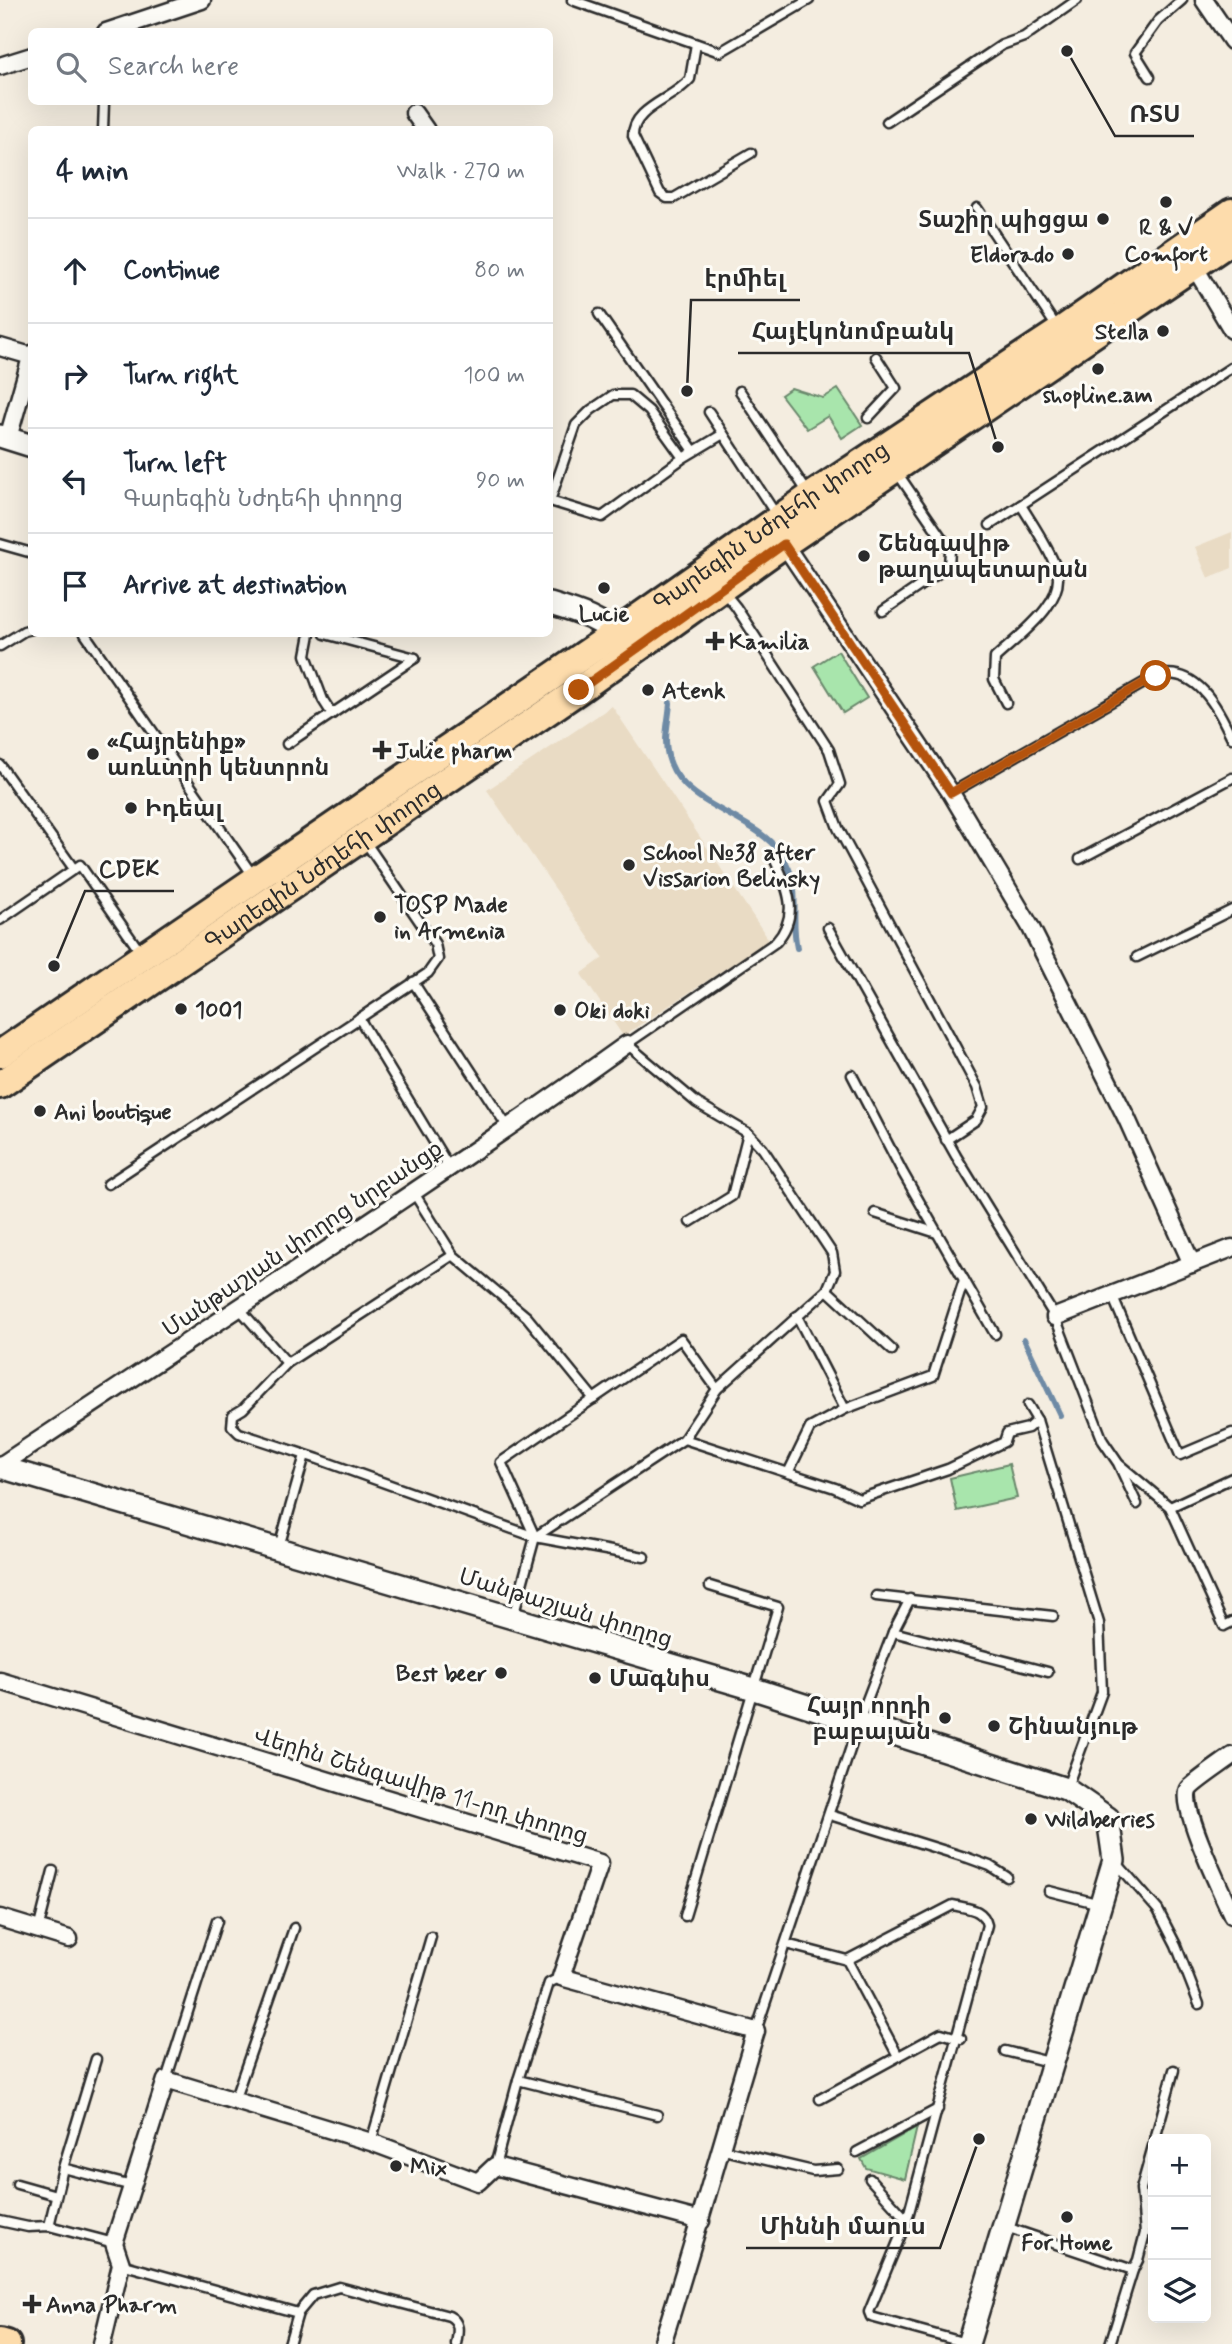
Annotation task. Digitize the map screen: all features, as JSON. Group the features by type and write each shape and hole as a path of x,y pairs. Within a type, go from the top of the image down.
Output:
{"main road":[{"name":"Գարեգին Նժդեհի փողոց","path":"0,1054 256,879 625,642 721,589 782,531 811,496 1232,212"},
{"name":"Գարեգին Նժդեհի փողոց","path":"0,1085 362,837 625,642 782,531 894,469 1232,240"},
{"path":"0,2342 7,2344"}],"street":[{"path":"118,28 202,0"},
{"path":"1204,0 1232,41"},
{"path":"0,66 28,57"},
{"path":"414,113 423,126"},
{"path":"1194,266 1232,330"},
{"path":"0,346 28,354"},
{"path":"28,364 4,437 28,445"},
{"path":"782,531 951,793 1030,926 1127,1119 1192,1264"},
{"path":"553,605 589,616 625,642"},
{"name":"Մանթաշյան փողոց նրբանցք","path":"0,1467 509,1129 627,1044"},
{"path":"1055,1317 1232,1248"},
{"name":"Մանթաշյան փողոց","path":"0,1467 754,1689 1066,1789 1108,1818 1114,1860"},
{"name":"Վերին Շենգավիթ 11-րդ փողոց","path":"0,1681 600,1863 561,1977"},
{"path":"1232,1756 1189,1789 1187,1799 1191,1818 1232,1915"},
{"path":"968,2344 1114,1860"},
{"path":"0,1918 69,1939"},
{"path":"561,1977 756,2031 662,2344"},
{"path":"102,2344 121,2264 114,2243 166,2080 371,2142 478,2182 495,2166 701,2221"}],"lane":[{"path":"572,0 720,52 809,0"},
{"path":"887,122 1002,45 1024,37 1077,0"},
{"path":"1150,77 1135,53 1158,21 1182,0"},
{"path":"696,44 690,79 639,117 632,127 633,136 660,193 667,198 674,198 751,153"},
{"path":"103,126 104,105"},
{"path":"977,208 1059,331"},
{"path":"599,314 694,452"},
{"path":"868,418 896,388 876,358"},
{"path":"990,525 1232,367"},
{"path":"740,391 811,496"},
{"path":"553,492 576,425 613,395 630,395 649,411 683,458"},
{"path":"709,412 782,531"},
{"path":"553,502 602,517 683,458 723,434"},
{"path":"883,611 949,566 950,558 950,550 894,469"},
{"path":"1006,703 994,679 995,658 1048,607 1059,588 1057,569 1021,505"},
{"path":"0,544 28,552"},
{"path":"721,589 736,607 828,750 840,783 828,801 838,828 977,1087 983,1107 976,1120 946,1140"},
{"path":"0,646 28,630"},
{"path":"87,637 256,879"},
{"path":"309,637 306,655 323,700 332,714"},
{"path":"287,744 415,658 336,637"},
{"path":"951,793 1156,676 1170,673 1186,677 1214,702 1232,738"},
{"path":"0,765 74,869"},
{"path":"1080,859 1232,778"},
{"path":"108,1184 428,973 438,959 435,944 362,837"},
{"path":"535,1537 684,1439 717,1389 827,1290 835,1271 832,1253 763,1149 748,1133 697,1103 627,1044 776,942 783,934 790,911 788,888 774,858"},
{"path":"0,919 80,865 143,956"},
{"path":"1137,957 1232,910"},
{"path":"828,928 946,1140 1055,1317 1103,1441 1118,1463 1137,1504"},
{"path":"413,982 509,1129"},
{"path":"359,1018 449,1167"},
{"path":"852,1074 937,1233 995,1334"},
{"path":"690,1222 732,1196 748,1133"},
{"path":"414,1193 453,1255 527,1317 594,1399"},
{"path":"875,1213 937,1233"},
{"path":"453,1255 287,1363 243,1409 233,1415 232,1426 239,1433 535,1537 644,1557"},
{"path":"789,1473 810,1429 845,1409 933,1376 964,1280"},
{"path":"827,1290 892,1350"},
{"path":"1112,1295 1180,1455 1232,1433"},
{"path":"239,1308 287,1363"},
{"path":"797,1316 845,1409"},
{"path":"513,1617 535,1537 501,1462 681,1339 717,1389"},
{"path":"1028,1405 1037,1420 1099,1623 1102,1692 1066,1789"},
{"path":"684,1439 835,1488 859,1499 948,1469 1004,1442 1007,1433 1028,1427 1037,1420"},
{"path":"279,1548 305,1455"},
{"path":"1118,1463 1170,1507 1224,1626 1232,1622"},
{"path":"1170,1507 1232,1478"},
{"path":"685,1916 778,1607 710,1586"},
{"path":"876,1596 1053,1616"},
{"path":"756,2031 859,1723 893,1632 910,1599"},
{"path":"893,1632 1048,1672"},
{"path":"830,1815 968,1858 990,1866 1007,1877"},
{"path":"1114,1860 1158,1910 1176,1945 1199,2004"},
{"path":"38,1930 53,1871"},
{"path":"1049,1891 1101,1904"},
{"path":"786,1944 847,1960 953,1905 981,1912 985,1917 987,1925 959,2038 907,2220 869,2312 871,2316 968,2344"},
{"path":"166,2080 217,1921"},
{"path":"234,2101 294,1928"},
{"path":"371,2142 431,1937"},
{"path":"847,1960 898,2056"},
{"path":"495,2166 518,2080 549,1983 561,1977"},
{"path":"820,2099 941,2033 959,2038"},
{"path":"1004,2051 1053,2063"},
{"path":"49,2225 62,2168 96,2059"},
{"path":"1156,2134 1174,2070"},
{"path":"518,2080 657,2115"},
{"path":"857,2152 939,2109"},
{"path":"720,2149 813,2171 838,2169"},
{"path":"1110,2344 1145,2233 1141,2189 1148,2164"},
{"path":"62,2168 132,2186"},
{"path":"870,2179 907,2220"},
{"path":"17,2184 56,2195"},
{"path":"0,2221 28,2227 49,2225 114,2243"},
{"path":"1003,2226 1133,2270"},
{"path":"121,2264 298,2313"},
{"path":"289,2344 298,2313 313,2295 340,2287 454,2318 458,2326 456,2344"}],"shaded area":[{"path":"1232,532 1232,568 1208,578 1195,547"},
{"name":"School №38 after Vissarion Belinsky","path":"612,706 769,940 623,1036 581,974 603,958 487,790"}],"green space":[{"path":"791,388 823,398 838,389 862,425 842,438 828,416 807,429 781,395"},
{"path":"838,651 867,698 843,713 814,666"},
{"path":"1009,1464 1017,1498 957,1511 950,1478"},
{"path":"917,2127 905,2179 866,2168 861,2159"}],"waterway":[{"path":"670,703 666,741 670,763 680,780 695,794 767,839 781,854 788,867 794,890 797,948"},
{"path":"1024,1339 1060,1415"}],"place":[{"name":"ՌՏՍ","path":"1067,51"},
{"name":"R & V Comfort","path":"1166,202"},
{"name":"Տաշիր պիցցա","path":"1103,219"},
{"name":"Eldorado","path":"1068,254"},
{"name":"Stella","path":"1163,331"},
{"name":"shopline.am","path":"1098,369"},
{"name":"էրմիել","path":"687,391"},
{"name":"Հայէկոնոմբանկ","path":"998,447"},
{"name":"Շենգավիթ թաղապետարան","path":"864,556"},
{"name":"Lucie","path":"604,588"},
{"name":"Kamilia","path":"715,641"},
{"name":"Atenk","path":"648,690"},
{"name":"Julie pharm","path":"382,750"},
{"name":"«Հայրենիք» առևտրի կենտրոն","path":"93,754"},
{"name":"Իդեալ","path":"131,808"},
{"name":"School №38 after Vissarion Belinsky","path":"629,865"},
{"name":"TOSP Made in Armenia","path":"380,917"},
{"name":"CDEK","path":"54,966"},
{"name":"1001","path":"181,1009"},
{"name":"Oki doki","path":"560,1010"},
{"name":"Ani boutique","path":"40,1111"},
{"name":"Best beer","path":"501,1673"},
{"name":"Մագնիս","path":"595,1678"},
{"name":"Հայր որդի բաբայան","path":"945,1718"},
{"name":"Շինանյութ","path":"994,1726"},
{"name":"Wildberries","path":"1031,1819"},
{"name":"Միննի մաուս","path":"979,2139"},
{"name":"Mix","path":"396,2166"},
{"name":"For Home","path":"1067,2217"},
{"name":"Anna Pharm","path":"32,2304"}],"route":[{"path":"579,690 784,544 951,793 1156,676"}]}
